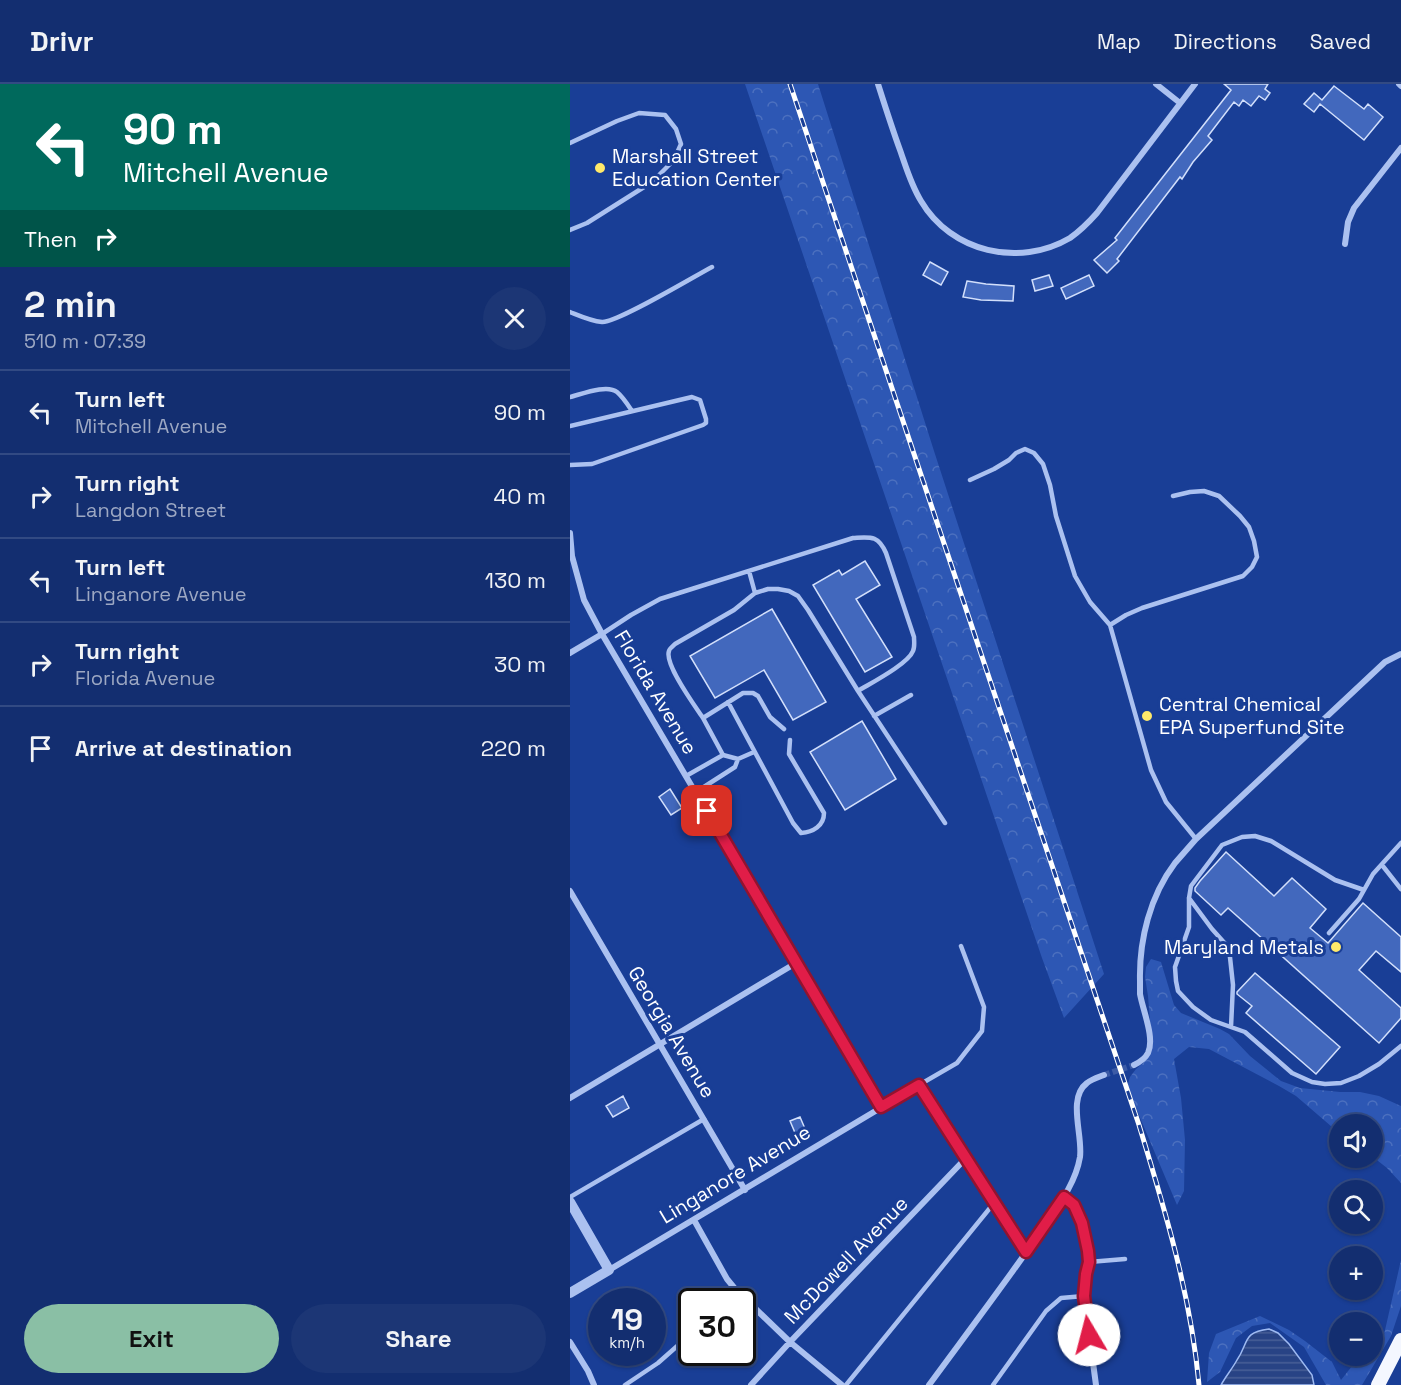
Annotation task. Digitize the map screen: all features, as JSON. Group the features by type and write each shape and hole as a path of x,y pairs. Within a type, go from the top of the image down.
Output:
{"main road":[{"path":"1378,1385 1401,1340"}],"street":[{"path":"878,84 910,181 921,202 949,232 971,244 993,252 1014,254 1035,252 1054,246 1084,227 1195,84"},
{"path":"1156,84 1179,103"},
{"path":"1345,244 1348,222 1354,208 1401,148"},
{"name":"Florida Avenue","path":"570,533 572,556 584,600 602,634 881,1107"},
{"path":"570,653 602,634"},
{"path":"1134,1065 1148,1054 1150,1044 1140,993 1142,944 1148,917 1159,890 1174,865 1196,839 1385,662 1401,654"},
{"name":"Georgia Avenue","path":"570,891 745,1190"},
{"path":"570,1098 796,963"},
{"path":"930,1385 1064,1197 1075,1174 1080,1156 1078,1097 1081,1089 1088,1083 1104,1075"},
{"path":"919,1085 1026,1252"},
{"name":"Linganore Avenue","path":"570,1293 919,1085"},
{"name":"McDowell Avenue","path":"751,1385 966,1158"},
{"path":"1064,1197 1074,1205 1082,1223 1088,1251 1089,1262 1084,1296 1096,1385"},
{"path":"570,1199 609,1270"},
{"path":"694,1220 734,1288"},
{"path":"756,1309 790,1342 844,1385"},
{"path":"570,1342 594,1385"}],"lane":[{"path":"570,142 639,113 665,115 676,129 681,144 674,160 652,182 587,223 570,230"},
{"path":"570,312 604,323 622,316 712,267"},
{"path":"570,397 609,389 616,391 633,411"},
{"path":"570,426 692,397 700,400 706,419 703,425 592,464 570,465"},
{"path":"970,480 994,469 1025,449 1034,453 1043,464 1075,576 1090,602 1110,625 1151,770 1166,802 1196,839"},
{"path":"1110,625 1142,608 1244,576 1257,557 1249,527 1219,496 1204,491 1173,496"},
{"path":"602,634 660,600 853,538 869,537 876,539 883,546 914,637 913,651 909,658 858,691"},
{"path":"748,571 755,592"},
{"path":"723,755 674,672 668,658 669,650 675,644 734,610 755,592 768,589 789,591 798,596 808,610 874,716 945,823"},
{"path":"703,718 742,693 753,693 758,696 770,717 784,729"},
{"path":"874,716 911,695"},
{"path":"728,702 793,823 801,833 804,833 822,824 824,813 789,754 790,740"},
{"path":"686,776 723,755 738,759 754,752"},
{"path":"696,792 735,767 738,759"},
{"path":"1364,890 1335,880 1271,841 1255,836 1242,837 1222,845 1191,886 1190,927 1175,967 1178,992 1211,1020 1245,1032 1292,1073 1312,1082 1341,1083 1359,1076 1379,1064 1401,1046"},
{"path":"1329,933 1359,899 1373,874 1401,843"},
{"path":"1382,865 1401,889"},
{"path":"1189,898 1229,948 1233,984 1231,1027"},
{"path":"919,1085 957,1063 982,1031 984,1007 962,946"},
{"path":"570,1199 704,1119"},
{"path":"844,1385 994,1203"},
{"path":"1089,1262 1125,1258"},
{"path":"993,1385 1046,1311 1061,1298 1084,1296"},
{"path":"625,1385 658,1363 678,1346"}],"green space":[{"path":"745,84 818,84 934,451 1104,974 1064,1018 1042,958"},
{"path":"1151,959 1161,962 1174,1005 1181,1013 1229,1034 1250,1056 1281,1081 1300,1088 1360,1092 1379,1096 1401,1106 1401,1183 1383,1165 1383,1114 1329,1114 1329,1124 1296,1096 1279,1086 1209,1049 1189,1047 1174,1059 1185,1140 1184,1191 1177,1205 1127,1087 1130,1077 1143,1063 1152,1046 1146,967"},
{"path":"1401,1260 1401,1306 1391,1336 1383,1350 1383,1339"},
{"path":"1260,1316 1289,1330 1329,1360 1329,1366 1334,1366 1341,1380 1352,1366 1373,1366 1362,1385 1326,1385 1304,1347 1270,1323 1252,1326 1236,1338 1220,1372 1207,1382 1209,1353 1216,1334"}],"shaded area":[{"path":"1269,1329 1278,1333 1289,1344 1312,1375 1314,1385 1221,1385 1241,1354 1247,1339 1260,1330"}],"building":[{"path":"1224,84 1268,84 1265,89 1270,93 1265,100 1259,96 1251,106 1243,100 1239,106 1234,102 1208,136 1212,140 1182,179 1180,177 1117,259 1119,261 1107,273 1094,260 1117,240 1115,238 1231,90"},
{"path":"1334,86 1364,109 1368,104 1383,117 1364,140 1320,104 1314,112 1304,104 1314,93 1322,100"},
{"path":"930,262 948,272 941,285 923,275"},
{"path":"1049,275 1053,286 1035,291 1032,280"},
{"path":"1089,275 1094,286 1066,299 1061,288"},
{"path":"967,281 1014,286 1013,301 963,297"},
{"path":"865,561 880,585 856,599 892,657 865,672 813,585 839,570 842,575"},
{"path":"772,609 826,702 793,720 764,670 715,698 690,656"},
{"path":"862,721 896,779 845,810 810,752"},
{"path":"670,789 682,808 671,815 659,797"},
{"name":"Maryland Metals","path":"1226,852 1274,896 1292,878 1326,909 1310,928 1328,943 1363,903 1401,937 1401,972 1376,951 1359,970 1401,1008 1401,1018 1379,1043 1228,908 1221,915 1195,891 1200,881"},
{"path":"1255,973 1340,1047 1316,1074 1246,1013 1252,1006 1237,992"},
{"path":"623,1096 629,1108 613,1117 606,1106"},
{"path":"800,1117 806,1131 796,1135 790,1121"}],"tunnel":[{"path":"1104,1075 1134,1065"}],"railway":[{"path":"790,84 1139,1125 1183,1286 1199,1385"}],"place":[{"name":"Marshall Street Education Center","path":"600,168"},
{"name":"Central Chemical EPA Superfund Site","path":"1147,716"},
{"name":"Maryland Metals","path":"1336,947"}],"route":[{"path":"707,811 881,1107 919,1085 1026,1252 1064,1197 1074,1205 1082,1223 1088,1251 1089,1262 1084,1296 1089,1335"}]}
